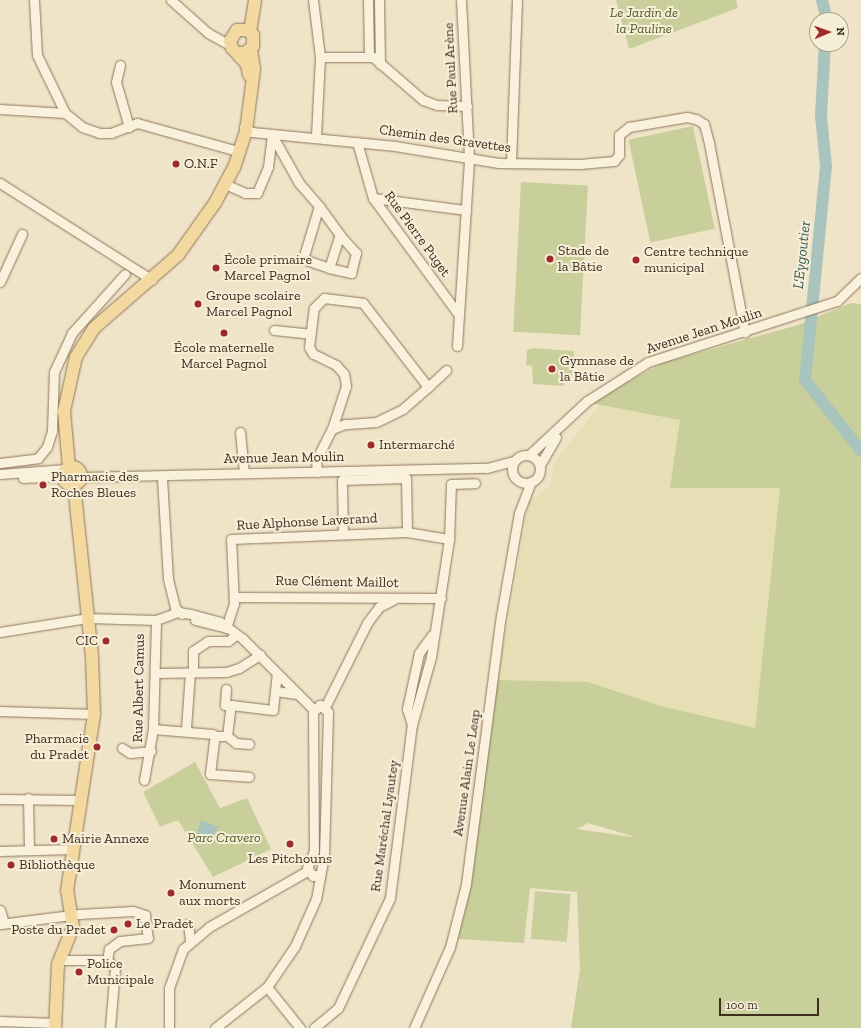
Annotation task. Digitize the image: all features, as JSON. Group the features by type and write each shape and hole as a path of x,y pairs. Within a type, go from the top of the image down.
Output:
{"main road":[{"path":"208,215 234,150 247,92 248,69 238,39 250,0"},
{"path":"238,39 255,0"},
{"path":"78,481 66,483 64,411 76,357 94,328 152,280 178,255 208,215 225,184 246,131 254,69 251,50 254,39 238,39"},
{"path":"238,39 251,50"},
{"path":"55,1025 60,956 72,934 73,916 67,891 94,714 78,469 66,471"}],"street":[{"path":"34,0 37,55 65,113 82,127 99,133 129,127 137,123 234,150"},
{"path":"171,0 208,33 238,39"},
{"path":"313,0 320,57 316,137"},
{"path":"368,0 369,57"},
{"path":"379,0 380,64"},
{"name":"Rue Paul Arène","path":"456,346 469,158 461,0"},
{"path":"511,163 517,0"},
{"path":"320,57 369,57 380,64 423,100 437,105 467,106"},
{"path":"120,65 116,82 129,127"},
{"path":"246,131 247,92"},
{"path":"0,109 65,113"},
{"name":"Chemin des Gravettes","path":"246,131 272,135 316,137 511,163 614,161 619,155 619,135 630,127 687,117 704,124 745,333"},
{"path":"225,184 245,193 257,193 268,167 272,135"},
{"path":"272,135 299,183 319,206 340,235 356,253 351,273 329,268 303,259 319,206"},
{"name":"Rue Pierre Puget","path":"357,142 373,198 459,315"},
{"path":"0,183 152,280"},
{"path":"373,198 466,210"},
{"path":"0,282 22,234"},
{"path":"329,268 340,235"},
{"path":"0,463 38,458 47,447 52,432 54,372 72,333 125,274"},
{"name":"Avenue Jean Moulin","path":"529,455 584,404 656,359 745,333 803,314 845,298 861,278"},
{"path":"316,472 316,460 332,429 345,392 344,374 336,365 313,354 309,347 310,334 318,301 324,298 363,303 428,387"},
{"path":"274,330 310,334"},
{"path":"332,429 345,424 376,422 403,409 446,370"},
{"name":"Avenue Jean Moulin","path":"540,465 550,445 584,404"},
{"path":"240,432 244,474"},
{"path":"529,455 540,465 539,475 531,482 515,477 514,461 529,455"},
{"name":"Avenue Jean Moulin","path":"78,481 244,474 487,468 514,461"},
{"name":"Avenue Jean Moulin","path":"487,468 515,477"},
{"path":"0,479 66,471"},
{"path":"0,474 32,474"},
{"name":"Avenue Alain Le Leap","path":"515,477 519,514"},
{"path":"162,478 168,579 178,612 188,618 226,628 236,635 260,655 315,714 326,717"},
{"path":"343,534 342,480 406,478 407,532"},
{"name":"Avenue Alain Le Leap","path":"414,1028 450,947 466,884 502,616 519,514 531,482"},
{"name":"Rue Maréchal Lyautey","path":"314,1028 338,1008 390,898 412,725 431,657 433,633 441,598 449,539 451,484 475,483"},
{"name":"Rue Alphonse Laverand","path":"226,628 234,597 230,540 407,532 449,539"},
{"name":"Rue Clément Maillot","path":"234,597 441,598"},
{"path":"315,714 325,707 367,623 379,607 398,598"},
{"name":"Rue Albert Camus","path":"144,780 151,752 153,729 156,673 156,620 178,612"},
{"path":"0,632 87,618 156,620"},
{"path":"186,729 193,651 208,641 228,641 236,635"},
{"path":"156,673 239,668 260,655"},
{"path":"226,689 225,705 273,710 277,673"},
{"path":"275,692 297,694"},
{"path":"227,736 231,705"},
{"path":"169,1028 169,988 183,948 190,940 313,874 322,864 325,707"},
{"path":"0,711 94,714"},
{"path":"215,1028 268,987 295,946 316,899 311,860 315,714"},
{"path":"153,729 186,729 227,736 236,743 249,744"},
{"path":"215,735 210,774 249,777"},
{"path":"122,748 130,753 151,752"},
{"path":"0,799 28,798 81,800"},
{"path":"28,798 29,849"},
{"path":"0,851 29,849 73,849"},
{"path":"311,860 322,864"},
{"path":"1,920 133,911 145,915 148,938 120,941 109,949 107,960"},
{"path":"190,940 190,924 200,934"},
{"path":"60,956 107,960 113,963 115,973 110,1028"},
{"path":"268,987 300,1028"},
{"path":"0,1021 55,1025"}],"shaded area":[{"path":"600,405 681,420 670,488 780,488 755,729 658,705 588,682 497,680 529,502 550,486 554,462"}],"green space":[{"name":"Le Jardin de la Pauline","path":"616,0 736,0 738,8 629,49"},
{"name":"Stade de la Bâtie","path":"693,126 715,229 650,242 628,140"},
{"name":"Stade de la Bâtie","path":"521,182 588,186 580,335 513,332"},
{"path":"851,303 861,304 861,1028 571,1028 580,969 577,892 530,888 524,943 458,939 471,886 497,680 588,682 661,706 755,728 780,488 670,488 680,420 590,403 662,363 798,325","holes":["588,823 632,837 577,829"]},
{"name":"Gymnase de la Bâtie","path":"533,348 574,351 572,375 565,375 564,386 533,384 532,366 526,365 527,350"},
{"name":"Parc Cravero","path":"195,762 220,808 247,798 271,849 213,877 178,820 160,827 143,792"},
{"path":"535,891 571,894 567,942 531,939"}],"water":[{"path":"201,820 219,827 213,835 214,844 195,840"}],"waterway":[{"name":"L'Eygoutier","path":"822,0 825,12"},
{"name":"L'Eygoutier","path":"825,52 821,116 826,166 805,380 861,451"}],"place":[{"name":"O.N.F","path":"176,164"},
{"name":"Stade de la Bâtie","path":"550,259"},
{"name":"Centre technique municipal","path":"636,260"},
{"name":"École primaire Marcel Pagnol","path":"216,268"},
{"name":"Groupe scolaire Marcel Pagnol","path":"198,304"},
{"name":"École maternelle Marcel Pagnol","path":"224,333"},
{"name":"Gymnase de la Bâtie","path":"552,369"},
{"name":"Intermarché","path":"371,445"},
{"name":"Pharmacie des Roches Bleues","path":"43,485"},
{"name":"CIC","path":"106,641"},
{"name":"Pharmacie du Pradet","path":"97,747"},
{"name":"Mairie Annexe","path":"54,839"},
{"name":"Les Pitchouns","path":"290,844"},
{"name":"Bibliothèque","path":"11,865"},
{"name":"Monument aux morts","path":"171,893"},
{"name":"Le Pradet","path":"128,924"},
{"name":"Poste du Pradet","path":"114,930"},
{"name":"Police Municipale","path":"79,972"}]}
